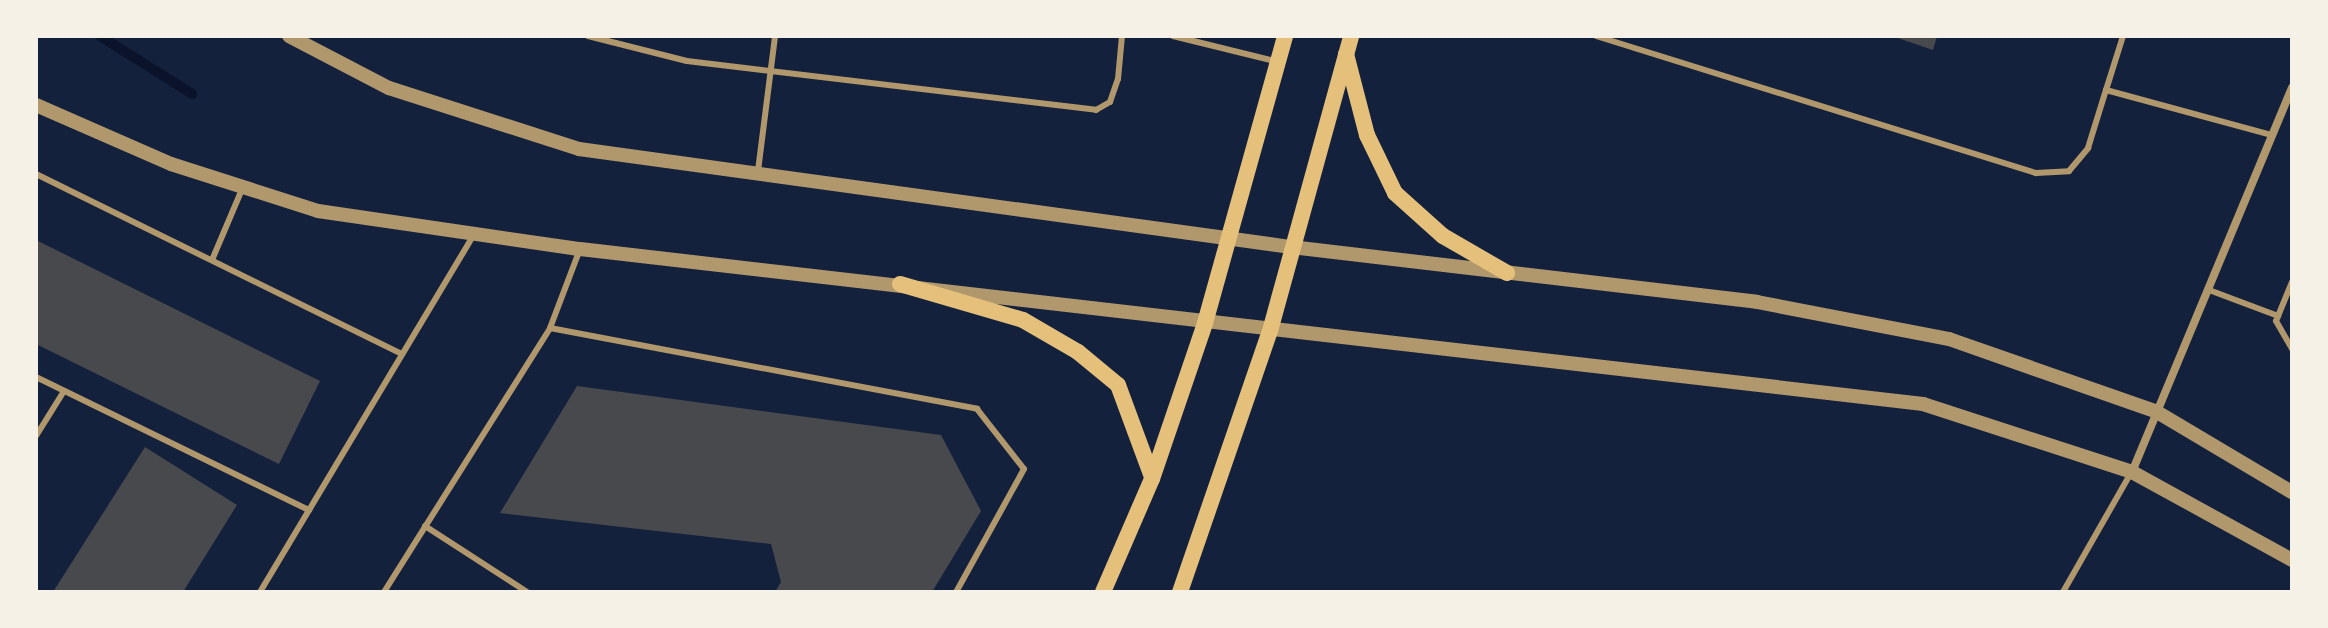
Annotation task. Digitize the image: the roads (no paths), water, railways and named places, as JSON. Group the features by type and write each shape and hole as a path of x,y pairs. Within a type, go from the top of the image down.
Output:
{"main road":[{"path":"1103,592 1152,479 1205,323 1231,240 1285,36"},
{"path":"1180,592 1270,331 1351,36"},
{"path":"1346,54 1367,135 1395,193 1443,236 1507,273"},
{"path":"900,284 1023,320 1078,352 1118,385 1152,479"}],"street":[{"path":"289,36 389,88 579,149 1231,240 1757,302 1949,339 2157,412 2292,492"},
{"path":"2132,472 2292,87"},
{"path":"36,105 243,187 318,211 580,249 1923,404 2132,472 2292,560"}],"lane":[{"path":"588,36 687,61 773,67 1096,110 1110,102 1118,79 1122,36"},
{"path":"757,174 775,36"},
{"path":"1173,36 1278,62"},
{"path":"1596,36 2036,173 2069,171 2088,148 2123,36"},
{"path":"2106,90 2272,135"},
{"path":"36,174 402,354"},
{"path":"212,260 243,187"},
{"path":"260,592 475,233"},
{"path":"384,592 550,328 580,249"},
{"path":"2292,282 2278,316 2292,349"},
{"path":"2209,290 2278,316"},
{"path":"550,328 977,409 1024,469 956,592"},
{"path":"36,377 309,510"},
{"path":"36,436 64,391"},
{"path":"2063,592 2132,472"},
{"path":"425,526 527,592"}],"waterway":[{"path":"100,36 192,94"}]}
